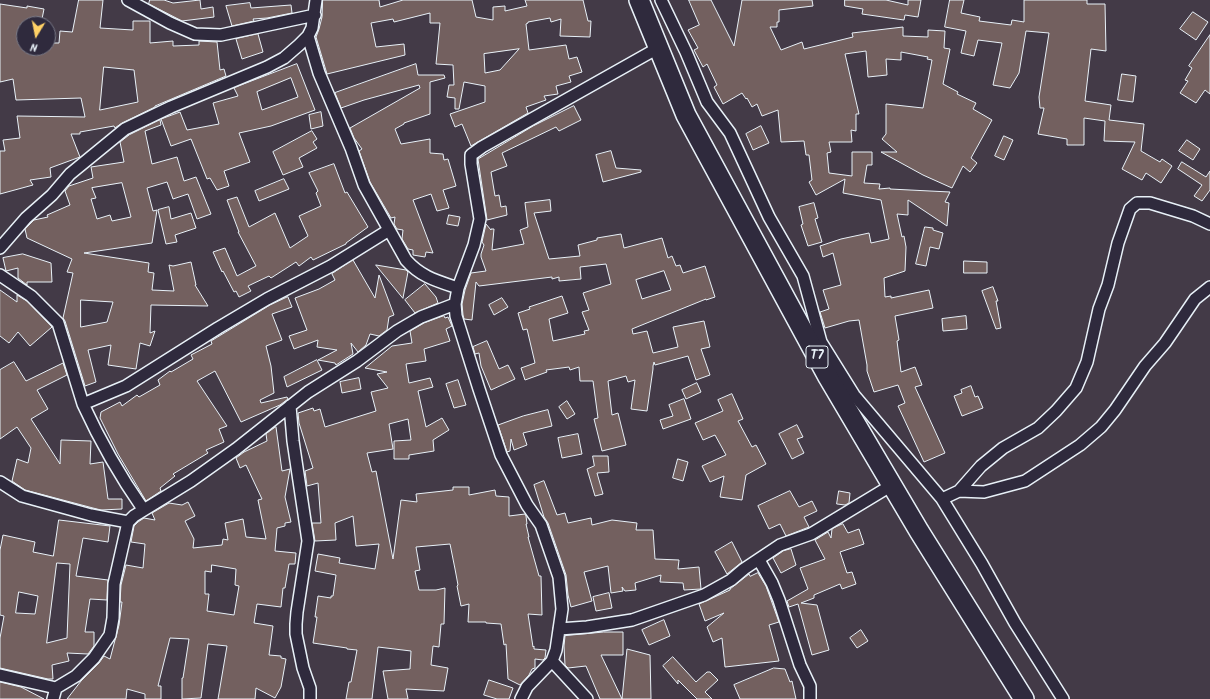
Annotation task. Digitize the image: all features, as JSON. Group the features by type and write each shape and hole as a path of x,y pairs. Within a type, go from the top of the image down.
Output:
{"highway":[{"name":"T7","path":"639,0 686,115 731,202 828,378 919,531 1024,699"}],"street":[{"path":"128,0 170,23 195,34 221,35 315,15"},
{"path":"0,248 26,218 52,195 70,174 124,129 171,107 267,67 284,58 308,36 312,28 315,15 316,0"},
{"path":"661,0 686,52 706,102 730,133 769,217 803,276 821,342 854,395 942,499 982,564 1015,623 1063,699"},
{"path":"308,36 319,73 351,148 364,185 406,260 413,269 423,276 458,288"},
{"path":"521,699 527,687 552,661 556,650 562,609 558,577 541,525 527,505 501,455 456,316 455,304 458,288 474,245 480,219 471,164 471,155 482,147 658,48"},
{"path":"942,499 959,491 981,466 1003,448 1038,428 1056,411 1076,388 1087,362 1099,309 1108,284 1118,243 1130,209 1137,203 1150,203 1193,216 1210,224"},
{"path":"84,404 126,386 218,328 267,299 331,266 389,230"},
{"path":"0,275 31,296 58,323 84,404 100,439 143,509"},
{"path":"959,491 984,492 1025,481 1080,445 1101,427 1115,410 1145,366 1165,343 1195,299 1210,287"},
{"path":"53,699 56,688 76,676 94,658 110,635 113,618 114,584 128,522 143,509 191,481 236,449 308,392 357,361 397,331 421,316 455,304"},
{"path":"290,406 293,441 308,541 297,612 296,629 303,668 310,688 310,699"},
{"path":"0,482 22,496 91,515 128,522"},
{"path":"559,629 587,627 632,620 704,595 720,586 780,545 811,534 892,485"},
{"path":"759,560 772,583 779,600 800,664 810,686 810,699"},
{"path":"552,661 587,699"},
{"path":"0,675 56,688"}],"building":[{"path":"79,0 103,0 100,28 133,30 133,21 150,21 150,43 173,41 173,46 199,45 199,41 217,42 220,70 224,69 226,76 155,106 115,128 114,126 80,132 80,134 71,134 80,157 50,168 51,177 30,180 33,185 0,194 0,151 5,151 3,140 20,138 17,116 85,117 81,98 16,100 13,79 0,82 0,4 44,9 43,16 16,16 16,56 56,56 56,43 59,43 60,31 72,32","holes":["104,67 134,70 138,102 100,110"]},
{"path":"150,0 164,0 173,3 200,0 201,9 213,7 214,17 182,21 149,4"},
{"path":"323,0 379,0 380,7 403,0 472,0 476,17 493,20 493,7 505,6 505,11 527,6 525,0 583,0 588,21 591,21 590,37 560,36 561,19 551,22 550,18 528,22 526,24 529,50 566,45 569,59 577,57 582,72 569,76 571,82 556,86 558,94 544,96 546,100 526,107 528,113 471,146 462,124 455,127 450,114 485,102 485,86 464,82 459,109 455,109 455,98 447,97 449,85 454,85 453,65 436,64 440,23 430,23 430,13 394,22 393,19 371,23 376,47 404,44 405,55 327,74 316,37 322,17","holes":["519,49 500,70 485,73 484,54"]},
{"path":"689,0 711,0 734,46 742,0 812,0 813,6 779,10 779,22 777,22 777,27 770,27 781,50 802,42 804,49 853,37 852,33 903,27 903,36 928,37 928,30 945,31 944,48 950,49 943,84 958,92 957,94 976,103 973,109 992,120 971,158 977,163 970,172 963,166 952,188 923,175 881,152 897,152 882,139 886,134 886,104 923,108 932,60 927,59 928,57 901,52 901,60 886,59 887,75 868,77 866,51 845,54 859,114 856,114 856,131 851,130 852,142 829,142 831,152 827,153 829,173 852,176 852,152 872,152 872,165 867,165 864,183 880,184 879,189 890,188 950,192 945,202 949,203 947,226 908,200 908,215 897,214 902,237 904,236 906,247 905,271 884,278 885,297 891,296 891,298 929,290 933,308 895,316 899,340 897,341 901,372 915,367 922,385 915,387 945,453 924,462 898,406 905,403 898,385 874,392 867,371 859,320 849,321 825,328 820,312 829,309 823,290 841,285 833,253 823,257 820,246 841,239 869,233 871,243 889,239 881,200 843,193 845,179 816,195 809,182 812,180 809,155 806,155 804,141 781,142 778,110 762,116 757,104 752,107 742,93 723,104 714,87 717,85 707,64 703,67 694,50 698,48 688,30 699,25"},
{"path":"845,0 886,0 908,5 908,0 921,0 918,17 905,15 904,20 862,14 863,9 845,6"},
{"path":"950,0 964,0 961,13 980,17 979,21 1011,25 1012,20 1024,22 1024,0 1087,0 1087,4 1105,4 1106,51 1091,49 1085,101 1111,105 1109,120 1144,124 1141,151 1160,162 1162,159 1172,166 1161,183 1146,173 1142,180 1122,169 1135,142 1104,141 1105,121 1084,118 1084,145 1067,145 1067,139 1038,134 1044,108 1040,108 1039,97 1049,33 1026,31 1019,73 1010,88 993,85 1002,43 978,40 974,56 961,53 966,31 945,27"},
{"path":"250,3 251,8 291,5 292,13 253,19 254,21 232,26 226,6"},
{"path":"1193,12 1208,22 1196,40 1180,29"},
{"path":"258,34 263,52 242,59 236,39"},
{"path":"1210,35 1210,94 1205,90 1196,103 1180,93 1188,81 1185,80 1192,68 1189,66"},
{"path":"297,64 315,110 271,126 239,133 250,162 224,171 229,186 217,190 210,178 207,179 191,139 171,146 161,119 180,112 187,130 219,124 213,103 238,96 234,88","holes":["291,78 298,97 262,110 257,92"]},
{"path":"416,64 418,75 444,75 445,78 430,82 430,114 404,123 395,129 401,144 430,139 430,153 443,154 444,160 448,159 456,186 443,190 449,208 437,211 431,194 413,200 433,253 426,252 425,257 413,255 413,250 408,249 402,239 403,230 397,229 394,224 395,217 391,218 370,182 359,151 362,149 354,138 350,128 420,88 419,85 341,108 335,93"},
{"path":"1122,74 1136,76 1133,102 1118,100"},
{"path":"574,106 581,120 559,131 556,127 502,153 507,166 491,172 495,196 499,195 501,207 506,206 507,215 487,220 478,159 533,126"},
{"path":"321,112 323,126 311,129 309,115"},
{"path":"160,120 161,125 145,131 152,164 177,157 184,181 196,177 211,214 197,219 188,194 173,199 167,182 147,188 153,211 157,210 152,243 84,253 149,263 148,272 154,273 152,290 174,291 169,265 173,266 191,262 195,285 208,306 151,305 150,333 155,331 150,346 140,343 136,369 108,365 111,345 88,350 96,382 85,386 63,318 73,273 67,272 72,259 27,238 25,229 34,220 48,217 47,215 70,205 65,191 69,186 93,178 91,167 124,162 120,142 129,135","holes":["122,183 131,217 112,221 110,215 97,219 91,199 96,198 92,188","81,300 113,302 107,322 81,327"]},
{"path":"761,126 769,143 753,150 746,134"},
{"path":"312,131 317,139 313,142 317,148 299,158 303,167 283,175 273,152"},
{"path":"1004,136 1013,140 1004,160 995,156"},
{"path":"1187,140 1200,149 1193,160 1179,151"},
{"path":"611,151 616,168 641,170 641,172 603,182 596,155"},
{"path":"1182,162 1206,177 1210,171 1210,190 1202,201 1194,196 1202,185 1178,169"},
{"path":"334,164 345,193 347,192 368,227 346,244 313,260 311,257 299,266 296,262 271,278 269,276 248,286 251,291 239,297 236,291 234,292 223,271 222,272 213,252 225,248 237,276 256,266 238,232 227,200 237,197 249,227 275,213 290,248 308,236 299,216 321,206 316,193 318,191 309,173"},
{"path":"284,179 289,189 259,201 255,191"},
{"path":"550,200 551,211 534,213 549,259 580,256 578,245 597,240 597,238 621,234 624,248 662,238 668,258 672,256 676,266 680,265 683,273 705,266 715,297 706,299 632,329 633,334 647,331 653,353 678,347 673,327 704,321 710,347 701,349 710,375 696,380 688,356 655,365 654,362 647,411 631,409 635,380 628,382 626,376 608,381 612,415 618,413 626,445 602,451 594,419 598,418 593,381 580,381 579,367 570,370 569,367 546,370 547,372 525,380 521,368 535,363 527,329 523,330 518,313 530,309 529,307 562,296 568,313 549,319 553,341 585,334 584,331 589,330 582,312 589,310 583,293 611,284 606,264 580,267 581,279 559,281 559,277 552,279 552,277 479,286 476,282 472,320 464,319 462,304 471,273 486,271 481,254 484,245 482,242 486,224 491,230 494,229 492,250 524,244 520,230 528,227 525,203","holes":["664,271 671,290 642,299 636,280"]},
{"path":"814,203 818,218 815,219 822,242 808,246 801,225 803,224 799,207"},
{"path":"169,207 171,219 191,213 196,228 175,235 177,242 166,244 158,210"},
{"path":"449,215 460,217 458,226 447,224"},
{"path":"925,227 933,228 933,230 943,233 939,249 930,247 926,266 916,264"},
{"path":"23,254 51,263 52,282 27,282 27,285 18,278 18,268 6,271 3,258"},
{"path":"353,260 375,298 379,275 394,315 389,317 387,330 379,336 370,334 366,345 358,352 351,343 353,354 336,365 335,363 318,360 337,350 317,347 318,340 294,349 289,336 307,330 295,298 319,289 335,280 332,274"},
{"path":"964,261 987,262 987,273 964,273"},
{"path":"376,265 406,270 408,272 403,298"},
{"path":"425,284 436,297 438,303 415,313 405,300"},
{"path":"993,287 998,301 996,301 1001,328 996,329 982,291"},
{"path":"0,290 17,302 17,295 27,301 52,327 30,346 18,332 9,343 0,336"},
{"path":"288,297 292,307 272,314 282,340 266,346 271,366 274,393 260,400 261,403 287,397 288,399 280,405 241,422 215,371 197,381 227,426 219,429 224,442 206,450 208,453 173,474 175,476 160,488 161,491 146,501 118,454 100,418 101,412 120,402 122,406 137,395 139,397 160,385 158,380 170,371 171,372 193,359 191,355 212,344 211,341 270,305"},
{"path":"502,298 508,307 494,315 489,305"},
{"path":"444,316 445,318 448,317 452,326 446,329 450,341 424,349 426,361 406,364 409,383 430,378 433,387 418,391 426,427 442,418 449,430 433,440 434,451 409,455 409,459 394,459 394,441 411,440 408,419 389,424 393,449 367,453 372,472 376,471 393,559 401,500 417,502 416,494 453,490 453,487 469,487 469,495 495,490 496,496 509,497 509,516 525,514 526,516 528,537 539,576 541,576 542,615 528,614 533,647 534,646 534,649 546,650 545,658 543,660 535,659 535,668 532,669 520,685 508,679 506,644 504,645 501,624 468,622 469,604 461,606 450,544 416,547 420,570 415,571 419,590 436,590 445,588 444,624 441,624 439,647 433,646 431,665 448,668 444,691 406,689 408,699 388,699 383,671 410,669 411,651 378,647 372,699 346,699 357,650 313,643 317,617 315,617 318,596 331,598 331,596 333,596 336,575 315,571 318,554 340,558 339,563 375,569 379,544 356,546 353,516 335,523 336,540 315,541 312,523 321,523 318,483 307,486 305,471 313,468 299,423 298,413 313,408 314,411 320,409 325,427 376,411 371,392 388,388 377,374 387,372 365,368 392,346 412,343 410,331 424,323"},
{"path":"966,316 967,329 943,331 942,319"},
{"path":"487,341 499,369 508,365 515,379 491,390 481,366 479,353 475,354 473,347"},
{"path":"317,360 322,370 287,387 284,377"},
{"path":"14,362 26,381 63,363 67,375 37,390 48,409 31,419 60,464 61,440 91,441 90,464 103,462 108,499 122,499 122,509 101,510 93,508 25,490 12,481 17,459 28,463 31,448 17,427 0,439 0,370"},
{"path":"359,378 361,389 342,393 340,382"},
{"path":"458,380 466,405 454,408 446,384"},
{"path":"697,383 701,392 686,399 682,390"},
{"path":"971,386 975,397 978,396 983,408 962,416 954,396 962,393 961,390"},
{"path":"732,394 743,419 738,421 752,447 756,445 766,464 746,475 742,500 720,497 724,476 710,482 702,466 726,455 715,435 703,440 695,423 723,411 718,400"},
{"path":"684,399 691,419 663,429 660,420 673,416 669,405"},
{"path":"567,401 575,414 567,419 559,407"},
{"path":"548,410 552,426 523,433 527,445 514,450 511,439 510,451 507,452 498,425 523,416"},
{"path":"797,425 803,437 797,439 804,453 792,459 779,434"},
{"path":"276,427 282,471 290,469 285,497 291,522 285,523 285,526 277,528 275,551 296,553 295,564 289,564 285,588 283,588 281,607 257,604 254,623 273,626 269,655 281,656 281,658 286,659 281,687 275,698 256,688 255,699 218,699 227,646 208,644 201,698 182,699 182,678 189,639 170,638 158,686 161,686 161,699 145,699 145,694 127,689 126,699 67,699 104,656 110,659 119,625 122,602 120,602 121,585 126,565 143,568 145,544 131,542 134,526 138,522 144,518 155,520 152,513 169,503 182,505 188,502 195,516 185,521 194,539 193,548 222,545 223,539 228,540 225,523 243,519 246,537 266,539 258,500 262,499 246,465 240,468 236,458 244,452 267,441 266,434","holes":["212,565 236,569 235,585 239,586 234,615 207,611 209,594 205,594 205,571 211,572"]},
{"path":"578,434 582,454 562,458 558,438"},
{"path":"593,456 608,456 609,472 597,473 603,494 595,496 587,469 594,466"},
{"path":"678,459 688,462 683,481 673,478"},
{"path":"544,481 557,515 565,513 568,523 591,518 592,525 612,520 637,523 636,530 653,530 655,559 679,560 678,569 699,567 701,589 684,590 683,583 660,582 661,575 635,583 636,590 625,591 622,587 623,591 611,593 608,566 584,572 592,601 571,607 566,575 548,523 544,517 534,485"},
{"path":"790,491 799,507 812,501 817,511 804,517 809,527 786,536 780,524 769,529 758,506"},
{"path":"839,491 850,493 849,503 845,505 837,504"},
{"path":"59,520 110,526 108,542 83,538 76,576 108,580 107,600 90,599 85,632 94,632 94,646 88,654 67,653 69,661 52,665 53,679 0,668 0,638 4,616 0,615 0,550 3,535 35,542 33,552 53,556","holes":["57,563 70,564 67,638 47,643","19,592 38,596 35,614 16,613"]},
{"path":"843,524 848,533 859,529 864,544 840,552 847,573 852,572 856,584 842,589 840,584 814,595 814,598 801,603 817,605 829,650 812,655 798,604 789,607 787,601 808,589 800,568 825,559 815,540 828,532 831,538 832,529"},
{"path":"732,542 742,562 727,574 715,552"},
{"path":"791,549 796,565 781,573 773,558 783,551"},
{"path":"758,573 766,586 779,622 769,625 779,661 725,667 722,638 713,642 707,627 724,613 705,621 699,604 730,590 749,574 750,576"},
{"path":"609,593 612,608 596,611 593,597"},
{"path":"664,620 670,636 649,645 642,630"},
{"path":"861,630 868,641 857,648 850,638"},
{"path":"604,632 623,632 623,655 601,655 622,699 600,699 586,666 568,668 565,665 565,636"},
{"path":"627,649 650,655 651,699 622,699"},
{"path":"673,657 696,682 707,672 710,672 718,680 705,692 712,699 697,699 678,680 678,684 663,666"},
{"path":"774,668 785,669 790,682 792,681 796,699 740,699 734,685"},
{"path":"489,680 513,688 509,699 497,699 484,695"},
{"path":"0,682 21,687 44,699 0,699"}]}
